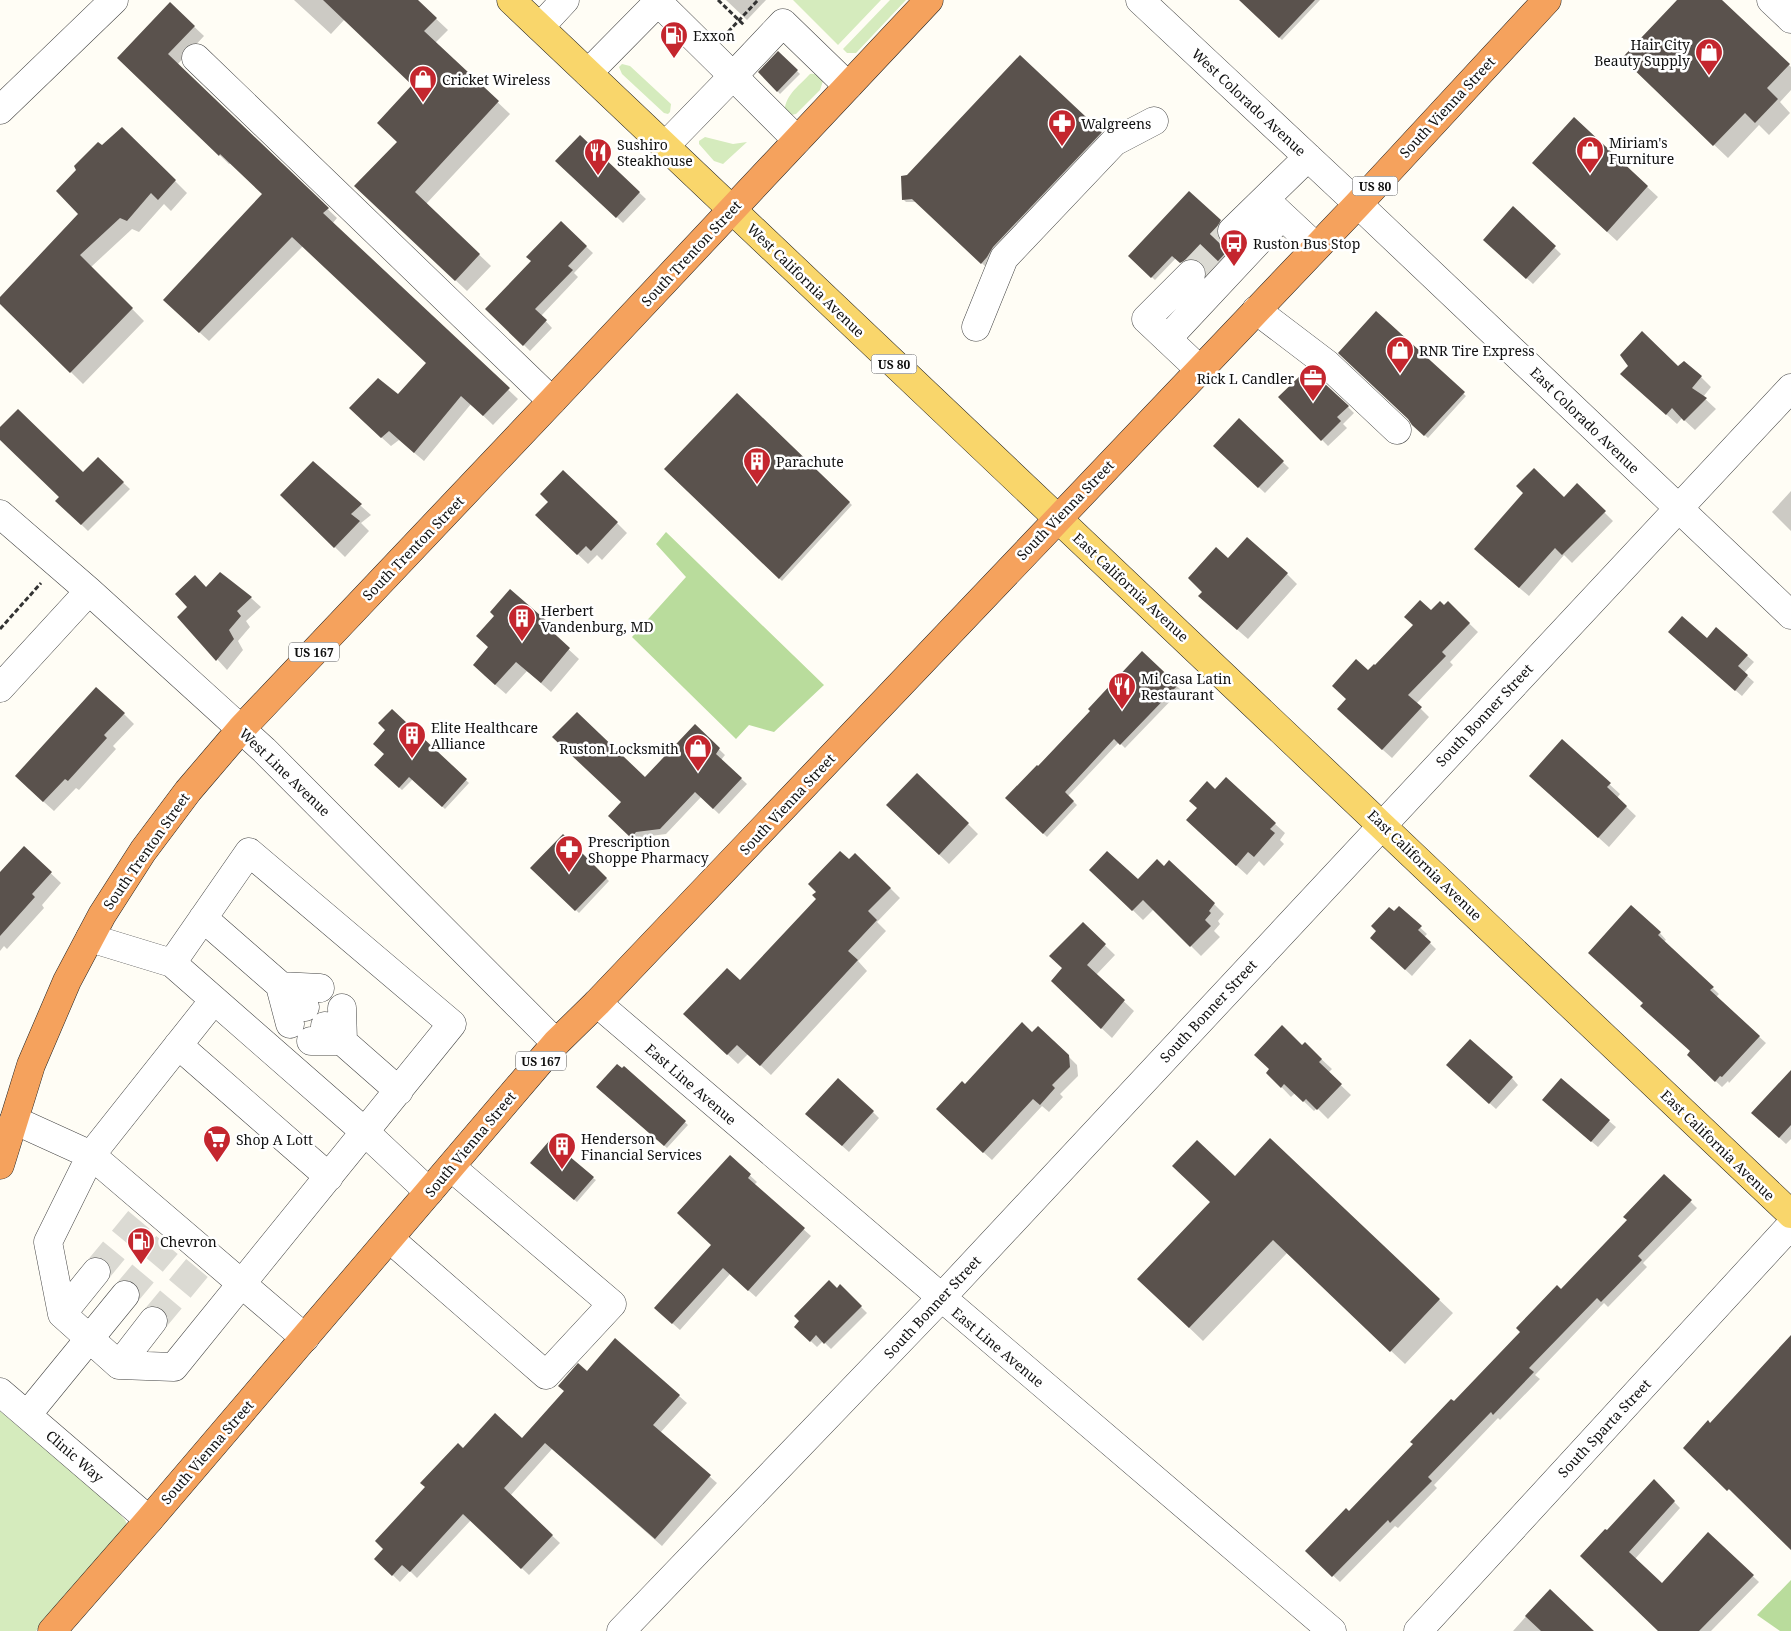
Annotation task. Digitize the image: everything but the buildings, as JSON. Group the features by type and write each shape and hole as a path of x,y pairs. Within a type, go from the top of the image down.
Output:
{"highway":[{"name":"South Trenton Street","path":"0,1164 31,1065 67,981 102,915 143,851 188,791 241,729 929,0"},
{"name":"South Vienna Street","path":"52,1631 390,1239 556,1043 597,1003 1358,204 1548,0"}],"main road":[{"name":"West California Avenue","path":"511,0 1058,518"},
{"name":"East California Avenue","path":"1058,518 1791,1214"}],"street":[{"path":"540,27 565,0"},
{"name":"West Colorado Avenue","path":"1140,0 1358,204"},
{"path":"1771,0 1791,19"},
{"path":"588,73 658,2 797,140"},
{"path":"0,110 102,4"},
{"path":"665,146 783,23 848,86"},
{"path":"196,58 552,401"},
{"path":"976,327 1004,258 1114,142 1154,122"},
{"path":"1167,339 1274,207 1308,157"},
{"name":"East Colorado Avenue","path":"1358,204 1791,615"},
{"path":"1232,232 1274,207"},
{"path":"1274,207 1316,247"},
{"path":"1191,274 1146,320 1199,369"},
{"path":"1256,310 1327,364 1397,430"},
{"name":"South Bonner Street","path":"621,1631 941,1298 1791,388"},
{"name":"West Line Avenue","path":"0,514 89,591 264,750 556,1043"},
{"path":"0,688 89,591"},
{"path":"172,963 249,852 452,1024 174,1367 119,1365 62,1314 48,1242 91,1155 214,1000"},
{"path":"202,918 305,1007"},
{"path":"90,938 172,963 365,1132 429,1192"},
{"name":"East Line Avenue","path":"597,1003 1332,1631"},
{"path":"330,1029 399,1090"},
{"path":"178,1045 329,1177"},
{"path":"14,1120 91,1155 144,1213 173,1238 202,1261 242,1285 305,1338"},
{"path":"390,1239 546,1375 612,1304 451,1167"},
{"name":"South Sparta Street","path":"1418,1631 1791,1225"},
{"path":"62,1314 96,1272"},
{"path":"27,1415 125,1295"},
{"path":"119,1365 154,1321"},
{"name":"Clinic Way","path":"0,1392 149,1520"}],"path":[{"path":"718,0 746,27"},
{"path":"725,36 758,0"},
{"path":"0,629 41,583"}],"green space":[{"path":"793,0 881,0 838,45"},
{"path":"890,0 906,0 856,53 847,53 843,49"},
{"path":"622,64 630,66 671,104 668,114 664,113 622,74 619,67"},
{"path":"810,74 817,75 823,81 820,90 796,114 791,115 785,111 787,100"},
{"path":"705,137 733,144 747,142 723,164 714,161 699,144 699,141"},
{"path":"666,532 824,685 774,732 749,725 736,739 632,637 686,577 656,544"},
{"path":"0,1411 114,1508 127,1524 36,1631 0,1631"},
{"path":"1791,1580 1791,1631 1780,1631 1757,1615"}],"tunnel":[{"path":"1191,274 1232,231"},
{"path":"96,1272 139,1220"},
{"path":"125,1295 167,1245"},
{"path":"153,1321 197,1268"}],"place":[{"name":"Exxon","path":"674,59"},
{"name":"Hair City Beauty Supply","path":"1709,76"},
{"name":"Cricket Wireless","path":"423,103"},
{"name":"Walgreens","path":"1062,147"},
{"name":"Miriam's Furniture","path":"1590,174"},
{"name":"Sushiro Steakhouse","path":"598,176"},
{"name":"Ruston Bus Stop","path":"1234,267"},
{"name":"RNR Tire Express","path":"1400,374"},
{"name":"Rick L Candler","path":"1313,402"},
{"name":"Parachute","path":"757,485"},
{"name":"Herbert Vandenburg, MD","path":"522,642"},
{"name":"Mi Casa Latin Restaurant","path":"1122,710"},
{"name":"Elite Healthcare Alliance","path":"412,759"},
{"name":"Ruston Locksmith","path":"698,772"},
{"name":"Prescription Shoppe Pharmacy","path":"569,873"},
{"name":"Shop A Lott","path":"217,1163"},
{"name":"Henderson Financial Services","path":"562,1170"},
{"name":"Chevron","path":"141,1265"}]}
